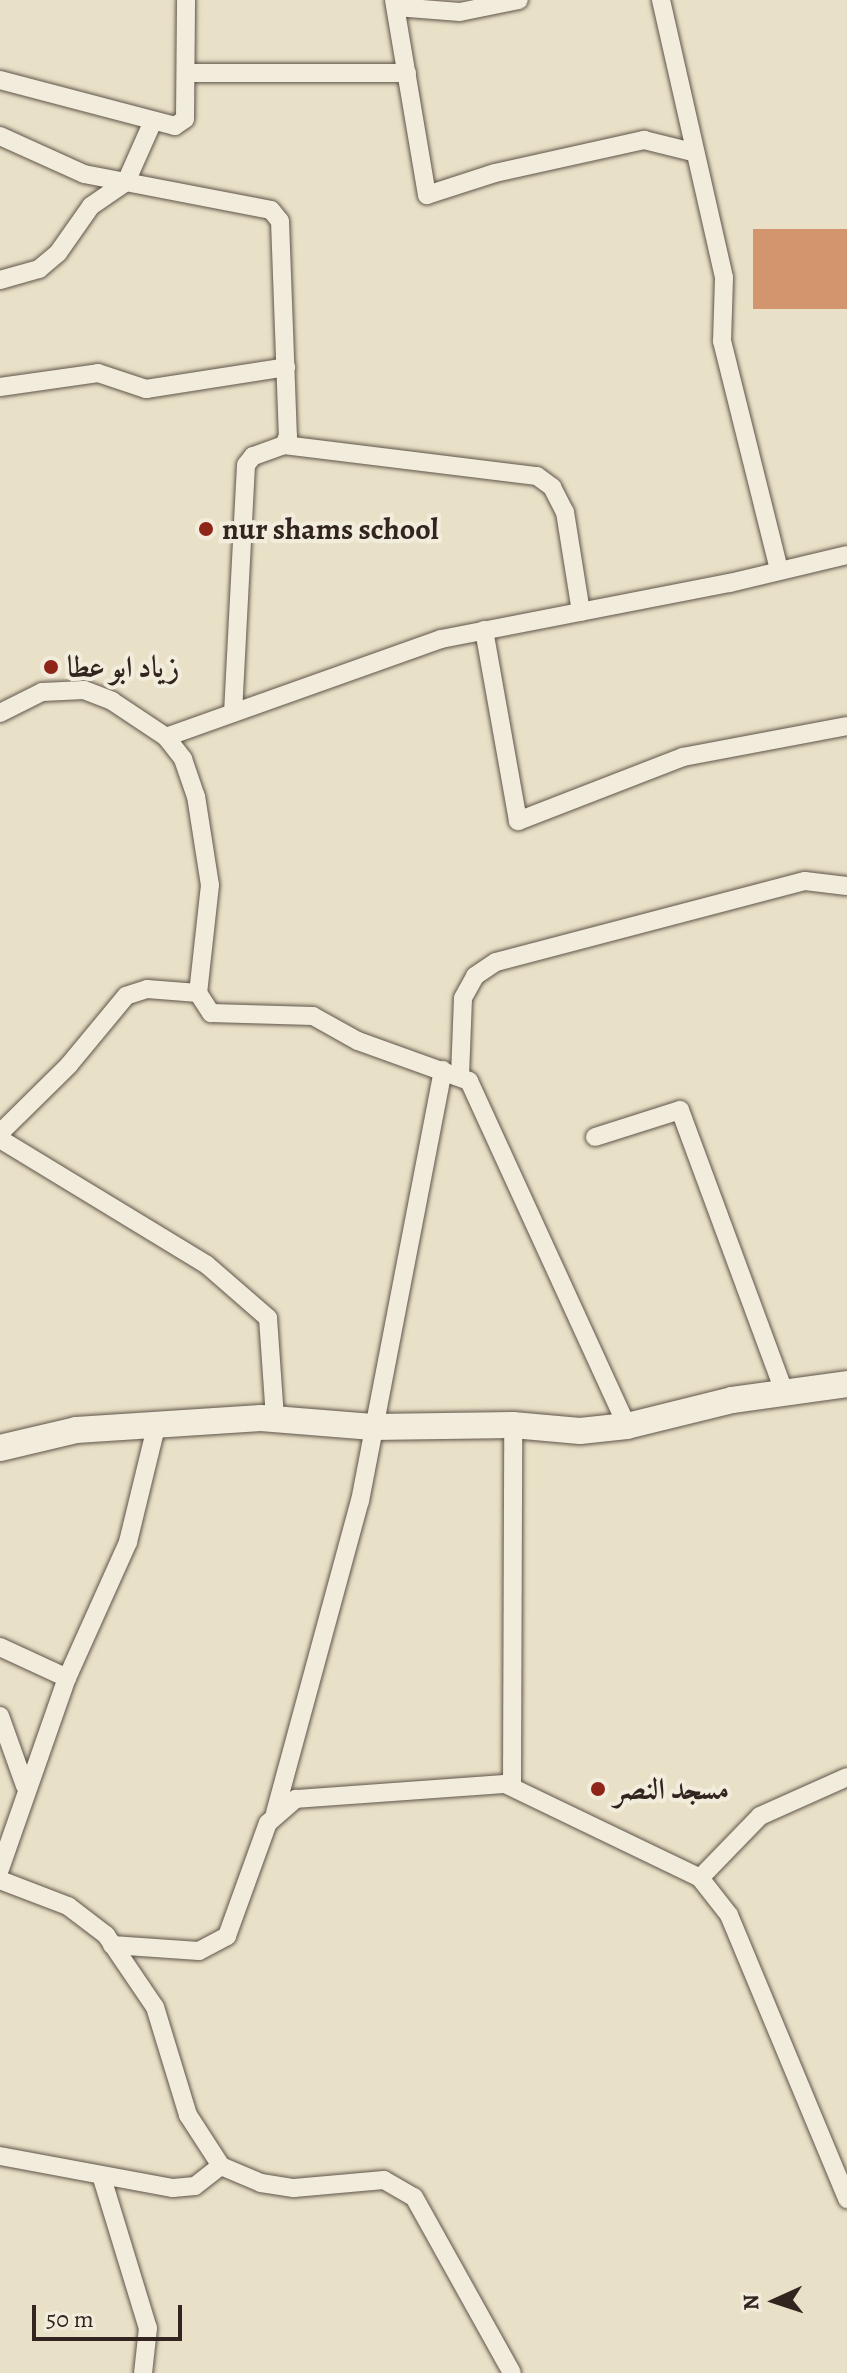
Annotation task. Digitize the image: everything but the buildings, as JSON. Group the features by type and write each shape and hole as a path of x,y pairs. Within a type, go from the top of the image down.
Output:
{"street":[{"path":"0,80 175,126 185,119 186,0"},
{"path":"519,0 460,12 395,4 427,195 495,173 644,140 693,152"},
{"path":"661,0 724,278 722,341 779,569"},
{"path":"186,73 407,73"},
{"path":"0,280 24,276 48,263 91,206 126,182 153,121"},
{"path":"0,136 66,168 271,210 280,221 286,367 284,445"},
{"path":"0,387 98,373 146,389 286,367"},
{"path":"233,713 246,465 253,456 284,445 537,476 558,494 565,512 581,612"},
{"path":"166,737 390,655 484,630 847,555"},
{"path":"484,630 518,821 683,757 847,726"},
{"path":"0,713 42,692 84,690 112,701 166,737 189,772 208,855 210,915 198,993 211,1013 304,1014 358,1041 452,1073 475,1088 543,1235 585,1343 627,1426"},
{"path":"112,1945 199,1951 227,1936 275,1813 360,1501 373,1427 452,1073 463,998 475,976 496,962 805,881 847,886"},
{"path":"0,1133 69,1065 126,996 147,989 198,993"},
{"path":"595,1137 680,1110 784,1391"},
{"path":"0,1139 207,1265 268,1318 275,1419"},
{"path":"0,1448 76,1430 275,1419 373,1427 513,1425 580,1431 627,1426 672,1412 784,1391 847,1384"},
{"path":"512,1785 513,1425"},
{"path":"0,1869 25,1786 67,1678 128,1542 156,1427"},
{"path":"0,1647 67,1678"},
{"path":"0,1716 25,1786"},
{"path":"700,1878 760,1816 847,1777"},
{"path":"275,1813 309,1797 512,1785 700,1878 729,1915 847,2199"},
{"path":"0,1880 84,1915 112,1945 155,2007 188,2115 221,2166 261,2183 294,2188 384,2180 402,2186 426,2211 512,2373"},
{"path":"0,2156 102,2178 173,2188 195,2186 221,2166"},
{"path":"102,2178 148,2328 143,2373"}],"place":[{"name":"nur shams school","path":"206,529"},
{"name":"زياد ابو عطا","path":"51,667"},
{"name":"مسجد النصر","path":"598,1789"}]}
